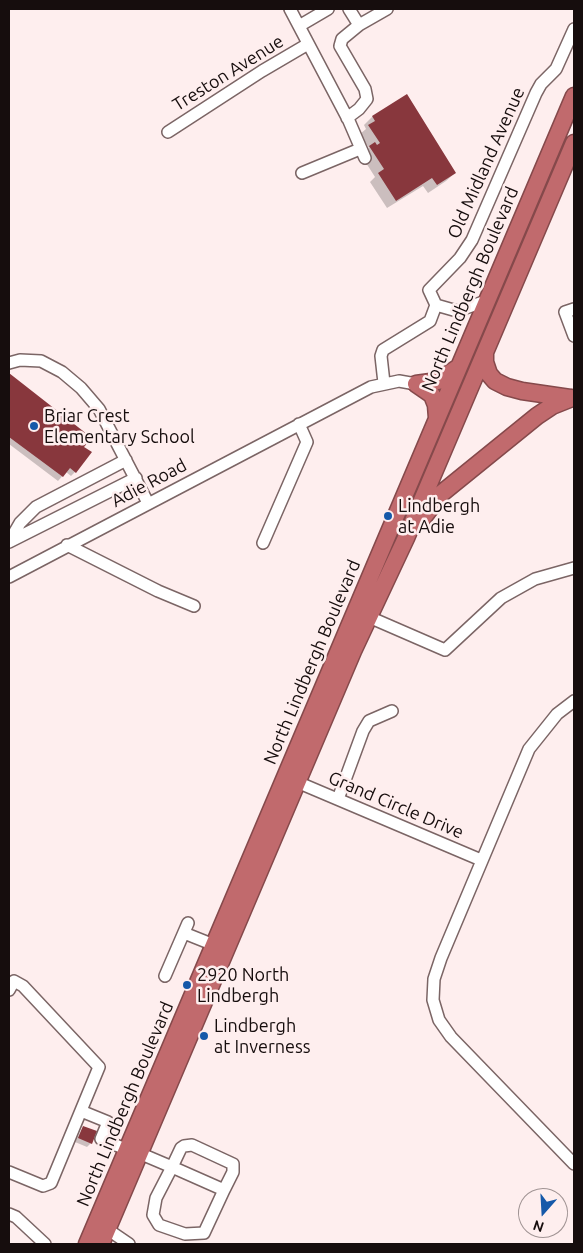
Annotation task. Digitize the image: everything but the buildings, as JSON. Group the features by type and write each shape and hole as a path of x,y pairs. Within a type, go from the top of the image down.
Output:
{"highway":[{"name":"North Lindbergh Boulevard","path":"104,1237 133,1152 214,945 574,96"},
{"name":"North Lindbergh Boulevard","path":"87,1244 133,1152 368,617 406,538 574,143"},
{"path":"485,353 484,362 489,374 495,381 522,392 573,398"},
{"path":"416,384 438,381 459,367"},
{"path":"416,384 432,395 436,405 437,418"},
{"path":"406,538 442,493 537,416 552,406 573,398"}],"street":[{"path":"290,9 347,118 363,154 302,173"},
{"name":"Treston Avenue","path":"299,26 328,9"},
{"path":"349,9 359,25"},
{"path":"347,118 359,109 367,99 365,89 340,46 342,39 359,25 387,9"},
{"name":"Old Midland Avenue","path":"436,305 428,290 460,258 472,240 536,93 541,84 556,69 574,29"},
{"name":"Treston Avenue","path":"168,132 262,71 308,44"},
{"path":"384,383 381,356 383,350 430,321 436,305 457,311 486,301"},
{"path":"574,309 565,312 574,336"},
{"path":"12,360 41,361 62,372 81,388 99,409 148,503"},
{"name":"Adie Road","path":"12,575 371,387 399,381 416,384"},
{"path":"263,543 307,442 299,424"},
{"path":"9,542 20,523 36,507 126,460"},
{"path":"9,542 136,478"},
{"path":"67,546 158,592 194,606"},
{"path":"9,563 12,575"},
{"path":"368,617 445,650 501,598 536,579 574,568"},
{"path":"574,701 557,714 530,749 481,860 434,979 435,1009 439,1020 451,1037 574,1164"},
{"path":"338,798 363,731 369,721 392,711"},
{"name":"Grand Circle Drive","path":"297,782 481,860"},
{"path":"165,976 186,928 214,945"},
{"path":"9,990 14,981 23,986 99,1067 50,1183 43,1186 9,1172"},
{"path":"81,1111 108,1122 101,1139 224,1190"},
{"path":"192,1145 233,1164 233,1172 224,1190 204,1233 192,1235 179,1233 159,1225 153,1215 154,1206 181,1148 192,1145"},
{"path":"9,1214 16,1217 45,1244"},
{"path":"104,1237 129,1244"}],"place":[{"name":"Briar Crest Elementary School","path":"34,426"},
{"name":"Lindbergh at Adie","path":"388,516"},
{"name":"2920 North Lindbergh","path":"187,985"},
{"name":"Lindbergh at Inverness","path":"204,1036"}]}
